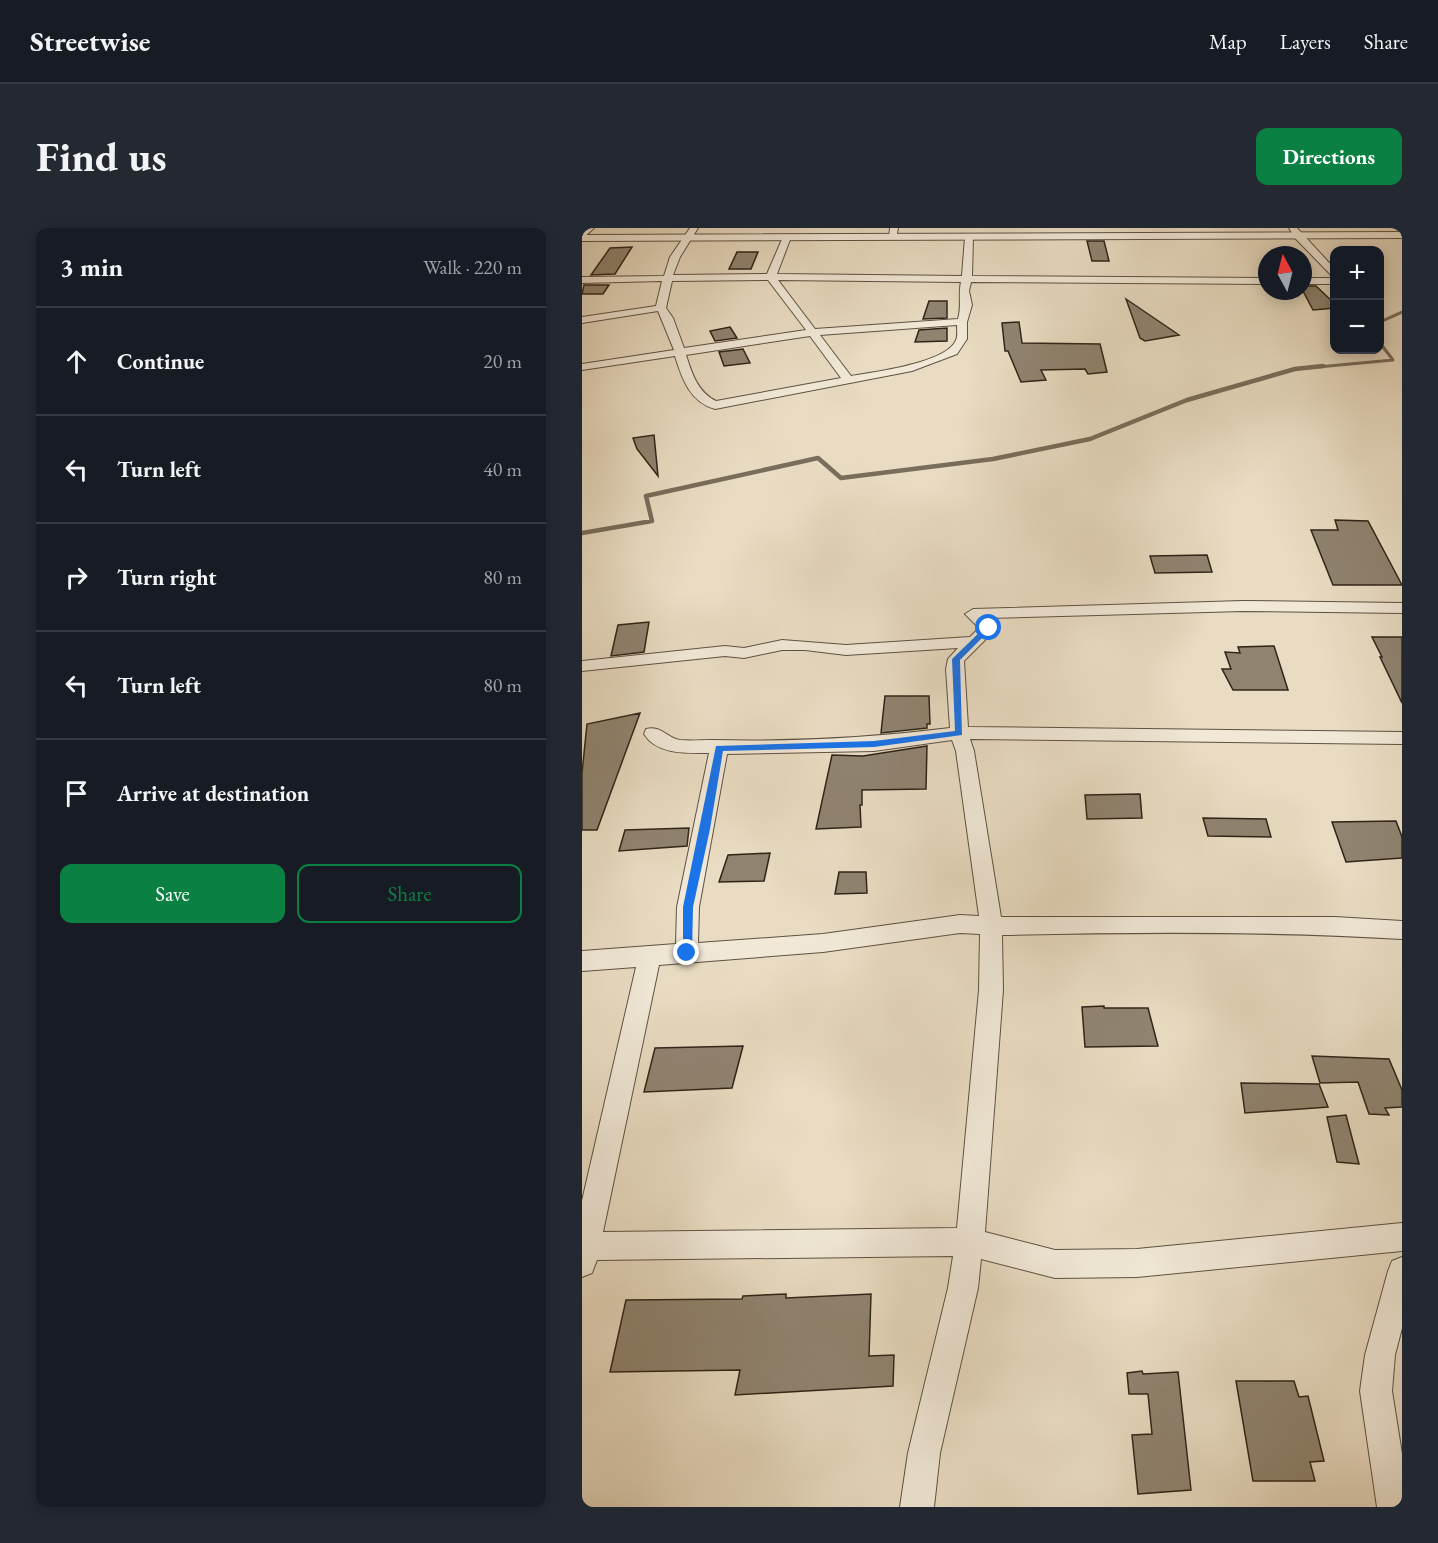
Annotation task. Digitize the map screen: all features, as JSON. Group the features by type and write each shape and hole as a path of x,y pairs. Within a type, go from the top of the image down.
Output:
{"street":[{"path":"582,237 590,228"},
{"path":"582,237 691,233 788,237 893,233 969,237 1048,232 1296,232 1402,235"},
{"path":"1296,232 1330,268"},
{"path":"661,308 675,256 691,233"},
{"path":"771,277 788,237"},
{"path":"661,308 669,316 679,353 699,396 706,403 715,405 912,368 953,352 962,339 962,322 967,305 964,291 969,237"},
{"path":"771,277 849,381"},
{"path":"582,280 771,277 1258,281"},
{"path":"1312,281 1330,281"},
{"path":"582,320 661,308"},
{"path":"582,367 812,332 962,322"},
{"path":"917,1507 924,1453 963,1288 974,1209 991,990 991,926 965,751 959,733 956,659 989,628 973,614 1232,606 1402,608"},
{"path":"582,666 725,651 744,653 782,645 846,650 973,642"},
{"path":"653,734 674,746 719,748 874,744 959,733 1402,738"},
{"path":"687,953 688,907 719,748"},
{"path":"582,961 823,943 960,924 991,926 1087,924 1335,926 1402,930"},
{"path":"650,956 583,1252 969,1242 1055,1264 1137,1263 1402,1238"},
{"path":"1394,1507 1376,1391 1380,1355 1402,1271"}],"building":[{"path":"1087,241 1104,241 1109,261 1092,261"},
{"path":"632,247 615,274 591,275 610,248"},
{"path":"737,252 758,252 751,269 729,269"},
{"path":"584,285 609,285 603,294 582,294"},
{"path":"1312,286 1316,286 1330,299 1330,308 1313,310 1308,300 1312,300"},
{"path":"1126,299 1179,335 1145,341 1140,338"},
{"path":"929,301 947,301 947,318 923,319"},
{"path":"1019,322 1022,343 1100,344 1107,372 1088,374 1085,369 1041,370 1046,380 1021,382 1008,351 1005,351 1002,323"},
{"path":"730,327 737,338 715,341 710,331"},
{"path":"947,328 947,341 915,342 919,330"},
{"path":"743,349 750,363 724,366 719,352"},
{"path":"654,435 658,476 637,449 633,438"},
{"path":"1335,520 1368,521 1402,585 1333,585 1311,530 1338,530"},
{"path":"1207,555 1212,572 1155,573 1150,556"},
{"path":"649,622 644,652 611,656 618,625"},
{"path":"1372,637 1402,637 1402,703 1380,657 1382,657"},
{"path":"1274,646 1288,690 1233,690 1222,669 1231,669 1225,652 1240,653 1238,647"},
{"path":"885,696 929,696 930,724 927,724 927,728 881,733"},
{"path":"640,713 597,830 582,830 582,773 587,724"},
{"path":"927,746 926,789 862,790 861,827 816,829 832,755 863,756"},
{"path":"1140,794 1142,818 1087,819 1085,795"},
{"path":"1203,818 1266,819 1271,837 1208,836"},
{"path":"1396,821 1402,837 1402,858 1346,862 1332,822"},
{"path":"689,828 687,846 619,851 625,830"},
{"path":"770,853 764,881 719,882 728,855"},
{"path":"839,872 866,872 867,893 835,894"},
{"path":"1104,1006 1104,1008 1148,1008 1158,1046 1085,1047 1082,1007"},
{"path":"743,1046 732,1088 644,1092 655,1048"},
{"path":"1312,1056 1389,1059 1402,1090 1402,1107 1385,1108 1389,1115 1369,1114 1358,1082 1320,1083"},
{"path":"1241,1083 1319,1084 1328,1107 1245,1113"},
{"path":"1346,1115 1359,1164 1337,1162 1327,1117"},
{"path":"786,1294 786,1298 871,1294 869,1356 894,1355 893,1386 735,1395 740,1370 610,1372 626,1300 742,1299 743,1296"},
{"path":"1142,1371 1143,1374 1178,1372 1191,1490 1138,1494 1132,1435 1152,1434 1148,1394 1129,1394 1127,1373"},
{"path":"1236,1381 1294,1381 1299,1397 1308,1396 1324,1461 1310,1462 1315,1481 1253,1481"}],"waterway":[{"path":"1384,320 1402,312"},
{"path":"1307,368 1393,360 1384,348"},
{"path":"582,533 652,521 646,496 818,458 841,478 993,459 1090,439 1187,400 1295,369 1323,366"}],"route":[{"path":"687,953 688,907 719,748 874,744 959,733 956,659 989,628"}]}
